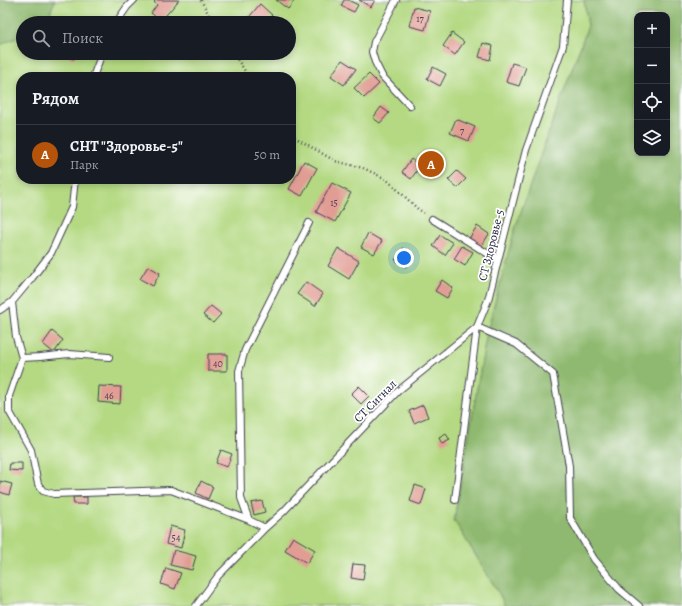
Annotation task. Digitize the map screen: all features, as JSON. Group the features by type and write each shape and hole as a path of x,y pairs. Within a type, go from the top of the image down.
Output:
{"lane":[{"path":"121,16 134,0"},
{"path":"396,0 374,42 372,52 382,76 410,106"},
{"name":"СТ Здоровье-5","path":"455,500 477,327 488,300 526,150 563,46 567,0"},
{"path":"96,72 100,60"},
{"path":"0,310 12,302 51,253 72,207 74,184"},
{"path":"432,219 498,260"},
{"path":"249,520 241,498 239,371 245,350 309,223"},
{"path":"12,302 16,337 22,358 9,396 10,411 31,450 38,484 44,491 54,494 171,490 249,520 265,528"},
{"path":"477,327 516,344 553,374 569,466 570,518 594,559 619,589 639,606"},
{"name":"СТ Сигнал","path":"196,606 218,576 265,528 283,512 398,392 477,327"},
{"path":"22,358 69,354 109,357"}],"path":[{"path":"202,0 210,16"},
{"path":"238,60 246,72"},
{"path":"296,138 335,161 363,168 386,179 418,209 432,219"}],"green space":[{"path":"0,0 55,0 49,16 16,16 16,38 0,45"},
{"path":"55,0 584,0 588,26 514,232 487,332 454,520 500,595 505,606 0,606 0,45 16,38 16,60 296,60 296,16 49,16"},
{"path":"584,0 682,0 682,606 505,606 500,595 454,520 487,332 514,232 588,26"}],"building":[{"path":"156,0 179,0 165,16 155,16 151,13 157,5 154,2"},
{"path":"276,0 295,0 288,9"},
{"path":"344,0 348,0 358,5 354,12 341,6"},
{"path":"359,0 375,0 371,7"},
{"path":"260,4 272,15 271,16 250,16"},
{"path":"414,7 430,11 425,30 409,26"},
{"path":"452,33 464,42 455,55 443,46"},
{"path":"483,43 493,46 490,60 479,57"},
{"path":"342,60 356,69 344,85 331,76"},
{"path":"512,63 526,67 519,86 506,82"},
{"path":"433,67 446,74 440,86 427,79"},
{"path":"369,74 379,84 364,98 354,88"},
{"path":"381,107 389,113 380,123 373,118"},
{"path":"456,119 475,127 469,141 450,133"},
{"path":"411,159 420,166 411,179 402,172"},
{"path":"304,161 317,168 302,196 289,189 292,184 296,184 296,176"},
{"path":"457,171 466,179 457,188 448,180"},
{"path":"332,183 351,193 335,222 316,212"},
{"path":"477,226 489,234 481,247 469,239"},
{"path":"368,233 382,241 374,254 361,247"},
{"path":"440,235 453,243 445,255 433,246"},
{"path":"462,246 473,252 465,266 454,259"},
{"path":"338,248 359,261 349,279 328,266"},
{"path":"403,248 414,255 406,267 395,260"},
{"path":"148,266 160,273 153,286 140,279"},
{"path":"442,280 453,288 447,298 435,291"},
{"path":"306,282 323,294 315,306 297,294"},
{"path":"211,306 221,314 213,323 203,315"},
{"path":"52,331 63,340 54,353 43,344"},
{"path":"208,354 227,354 227,371 208,371"},
{"path":"99,386 121,387 120,404 98,402"},
{"path":"359,386 369,396 361,404 351,394"},
{"path":"423,405 428,417 414,423 409,411"},
{"path":"446,434 450,440 442,444 439,438"},
{"path":"221,450 232,454 227,467 216,463"},
{"path":"10,463 22,463 22,471 9,470"},
{"path":"0,481 12,484 9,495 0,492"},
{"path":"201,481 213,487 208,499 196,493"},
{"path":"415,485 426,489 421,505 410,501"},
{"path":"73,497 87,497 87,504 74,504"},
{"path":"262,501 265,512 254,515 251,503"},
{"path":"170,526 185,530 181,548 166,544"},
{"path":"293,537 315,550 307,563 285,550"},
{"path":"174,550 196,556 192,570 170,565"},
{"path":"353,564 365,565 363,580 351,578"},
{"path":"166,568 181,573 175,589 161,584"}],"place":[{"name":"СНТ \"Здоровье-5\"","path":"431,164"}]}
